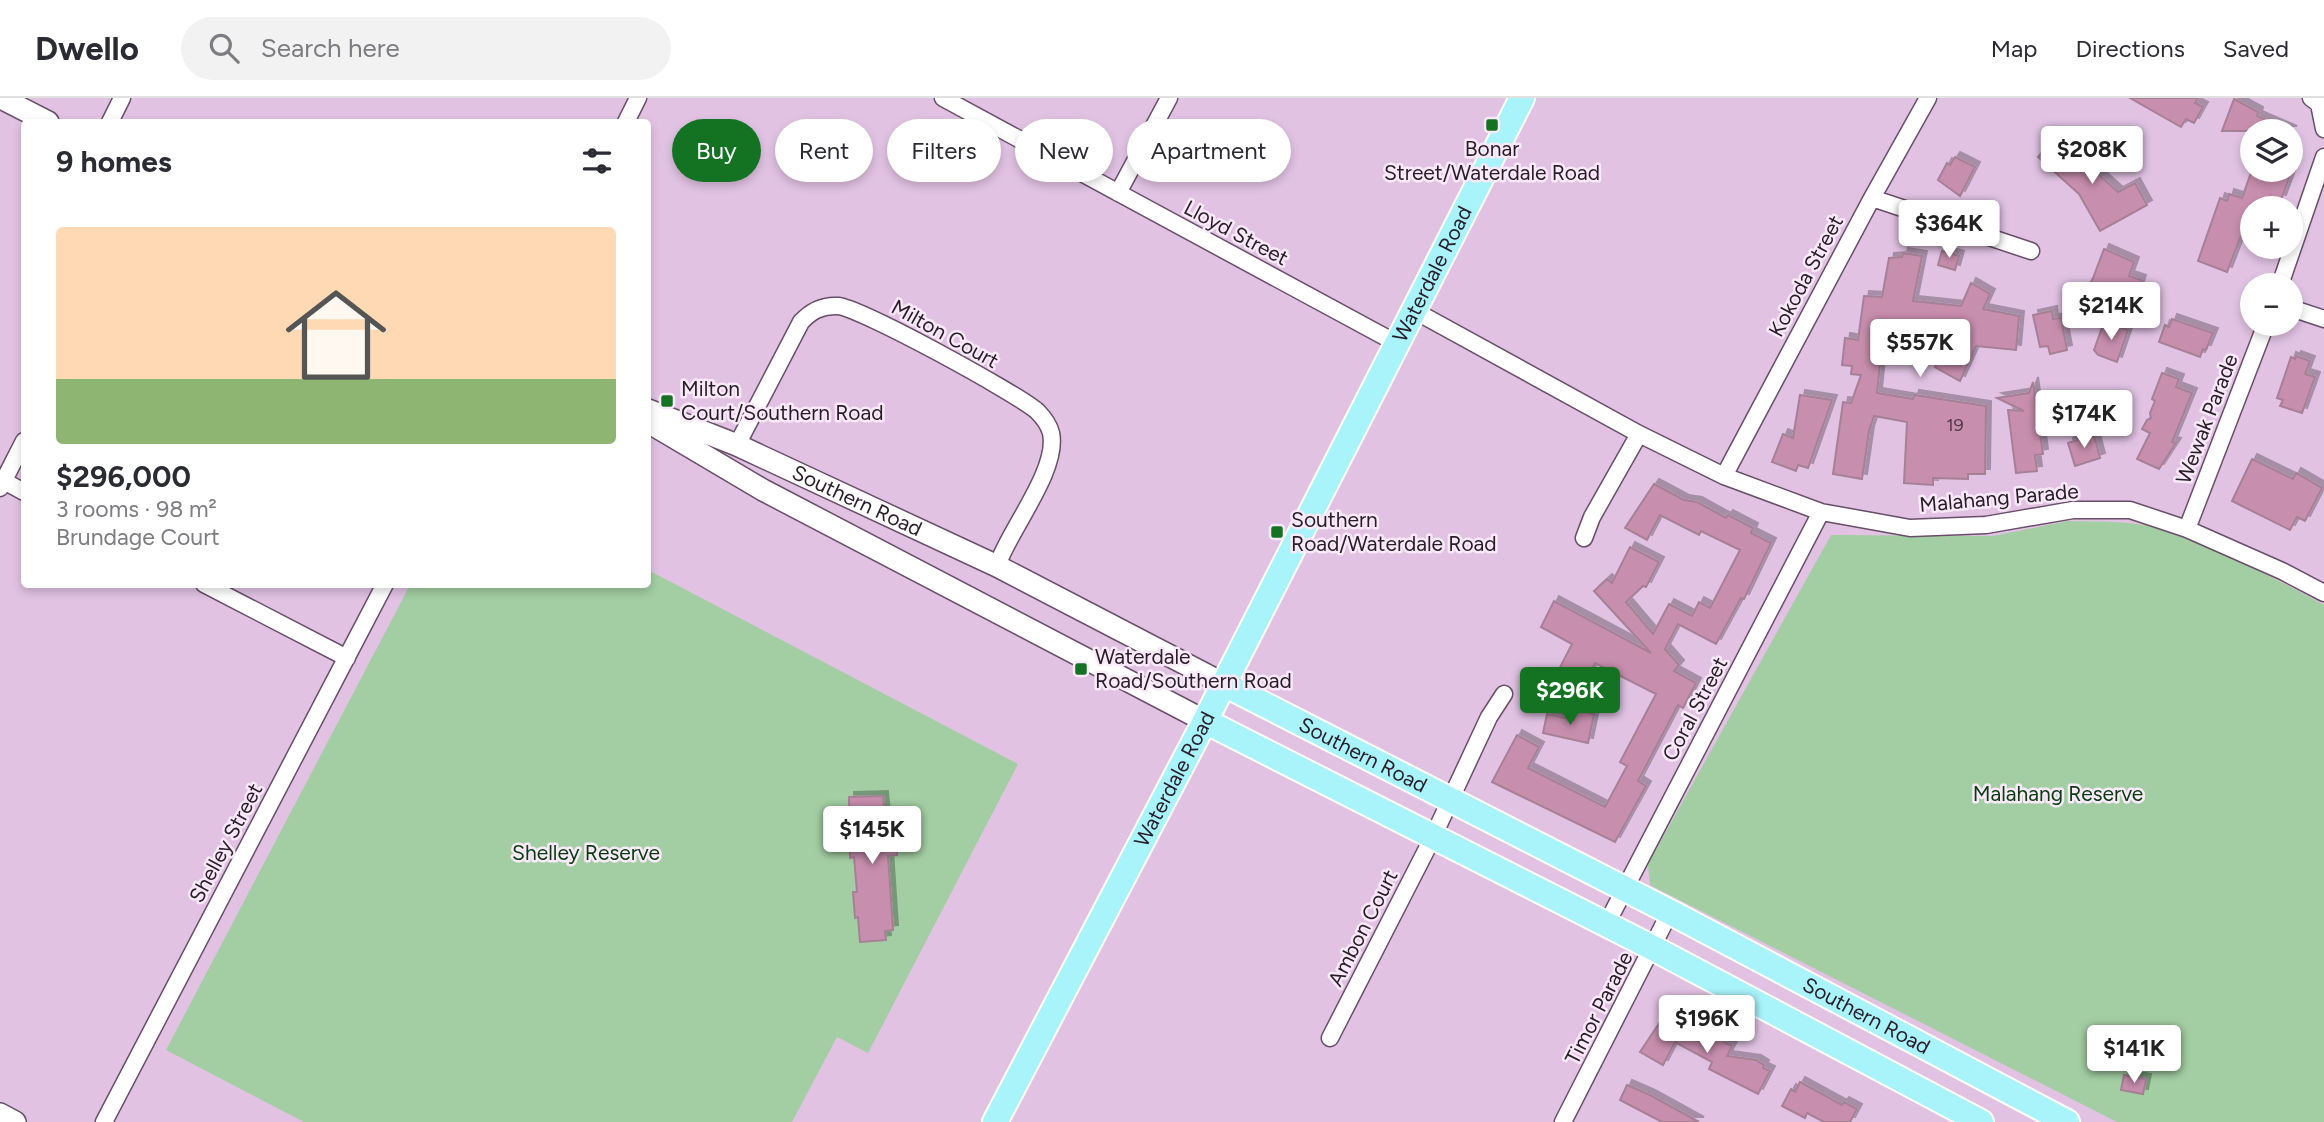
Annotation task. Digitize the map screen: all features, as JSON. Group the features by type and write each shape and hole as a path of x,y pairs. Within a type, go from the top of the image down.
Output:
{"main road":[{"path":"1,98 42,119"},
{"name":"Waterdale Road","path":"995,1122 1205,721 1522,98"},
{"name":"Southern Road","path":"651,411 737,445 997,566 1670,912 2067,1122"},
{"name":"Southern Road","path":"651,424 763,490 1205,721 1653,948 1981,1122"},
{"path":"0,1114 15,1122"}],"street":[{"path":"112,119 122,98"},
{"path":"628,119 639,98"},
{"name":"Lloyd Street","path":"943,98 1398,344"},
{"path":"1118,193 1169,98"},
{"name":"Kokoda Street","path":"1724,476 1928,98"},
{"path":"2311,98 2319,104 2324,129"},
{"path":"2284,273 2324,157"},
{"path":"1872,198 2031,251"},
{"name":"Milton Court","path":"737,445 801,322 818,308 827,306 858,311 1009,393 1037,411 1049,426 1052,445 1046,467 997,566"},
{"name":"Malahang Parade","path":"1415,311 1639,434 1724,476 1821,512 1910,528 1986,525 2073,510 2130,510 2186,529 2282,571 2324,593"},
{"path":"2303,312 2324,319"},
{"name":"Wewak Parade","path":"2186,529 2261,336"},
{"path":"1584,538 1592,517 1639,434"},
{"path":"21,447 2,484 21,491"},
{"name":"Coral Street","path":"1606,925 1821,512"},
{"path":"212,588 346,658"},
{"name":"Shelley Street","path":"104,1122 383,588"},
{"name":"Ambon Court","path":"1329,1038 1433,837 1489,717 1504,694"},
{"name":"Timor Parade","path":"1563,1122 1670,912"}],"green space":[{"name":"Malahang Reserve","path":"2068,521 2125,523 2159,529 2243,563 2324,605 2324,1122 2117,1122 1650,885 1648,864 1831,535 1993,536"},
{"name":"Shelley Reserve","path":"651,572 1018,764 868,1053 837,1037 792,1122 304,1122 166,1050 408,588 651,588"}],"building":[{"path":"2130,98 2198,98 2195,103 2203,107 2194,123 2186,119 2181,127"},
{"path":"2234,99 2258,112 2257,116 2264,119 2240,119 2240,131 2222,131"},
{"path":"2056,136 2118,192 2135,183 2147,205 2100,231 2079,194 2038,157"},
{"path":"1955,157 1975,167 1960,196 1938,180 1947,163 1950,165"},
{"path":"2248,182 2288,182 2282,196 2243,196"},
{"path":"2229,194 2240,197 2240,238 2227,272 2198,261 2220,198 2227,201"},
{"path":"2104,249 2134,262 2129,276 2141,280 2135,298 2116,291 2098,323 2075,312 2093,278"},
{"path":"1942,251 1959,256 1955,270 1938,265"},
{"path":"1903,253 1922,256 1913,301 1961,306 1971,283 1990,294 1983,309 2019,316 2016,350 1976,346 1960,381 1935,367 1950,335 1893,331 1890,355 1881,354 1877,393 1913,399 1914,395 1986,406 1985,474 1968,474 1968,479 1933,478 1933,485 1904,483 1907,422 1874,416 1869,431 1862,479 1833,474 1843,402 1851,403 1861,375 1851,374 1852,366 1842,365 1845,338 1858,340 1864,296 1882,297 1889,258 1902,257"},
{"path":"2052,311 2053,319 2061,318 2067,350 2050,354 2048,346 2040,347 2033,315"},
{"path":"2172,319 2213,333 2200,357 2159,342 2165,325 2169,327"},
{"path":"2104,322 2128,330 2117,362 2098,355 2094,350"},
{"path":"2296,356 2310,361 2305,374 2315,377 2302,413 2280,406 2283,400 2277,398 2291,357 2295,359"},
{"path":"2162,373 2179,379 2176,387 2192,393 2172,442 2176,443 2159,469 2137,459 2150,433 2142,429 2151,418 2150,413 2155,401 2152,399"},
{"path":"2033,382 2043,454 2035,455 2037,471 2016,473 2008,410 2024,411 1997,398 2029,393"},
{"path":"1800,395 1832,400 1808,468 1798,465 1796,471 1772,462 1783,434 1793,438"},
{"path":"2094,435 2100,458 2075,466 2068,443"},
{"path":"2252,459 2293,479 2296,473 2322,488 2305,521 2297,517 2290,530 2232,501"},
{"path":"1654,484 1726,518 1728,515 1753,528 1751,533 1771,543 1744,599 1741,598 1716,644 1678,624 1665,649 1679,665 1674,671 1696,683 1683,708 1678,705 1638,781 1646,786 1615,842 1492,782 1517,735 1539,747 1528,768 1605,807 1627,766 1620,762 1656,694 1595,663 1579,694 1553,681 1572,644 1541,627 1554,601 1651,653 1594,591 1607,579 1612,583 1630,547 1659,562 1646,587 1643,586 1626,602 1653,634 1669,604 1692,616 1699,602 1710,608 1740,550 1701,531 1699,535 1660,515 1647,540 1625,528"},
{"path":"1576,710 1594,714 1588,743 1543,733 1547,714 1574,720"},
{"path":"883,796 886,829 895,828 897,855 888,856 893,930 885,931 886,940 860,942 853,892 857,892 854,857 850,858 849,797"},
{"path":"1662,1019 1700,1039 1709,1029 1732,1046 1727,1056 1756,1060 1764,1065 1763,1068 1770,1071 1758,1094 1709,1069 1712,1062 1675,1042 1663,1065 1640,1052"},
{"path":"2124,1075 2146,1079 2143,1094 2121,1090"},
{"path":"1800,1082 1842,1105 1844,1102 1857,1109 1850,1122 1824,1122 1807,1113 1805,1118 1782,1106 1791,1089 1795,1092"},
{"path":"1627,1085 1699,1122 1662,1122 1620,1100"}],"place":[{"name":"Bonar Street/Waterdale Road","path":"1492,125"},
{"name":"Milton Court/Southern Road","path":"667,401"},
{"name":"Southern Road/Waterdale Road","path":"1277,532"},
{"name":"Waterdale Road/Southern Road","path":"1081,669"}]}
